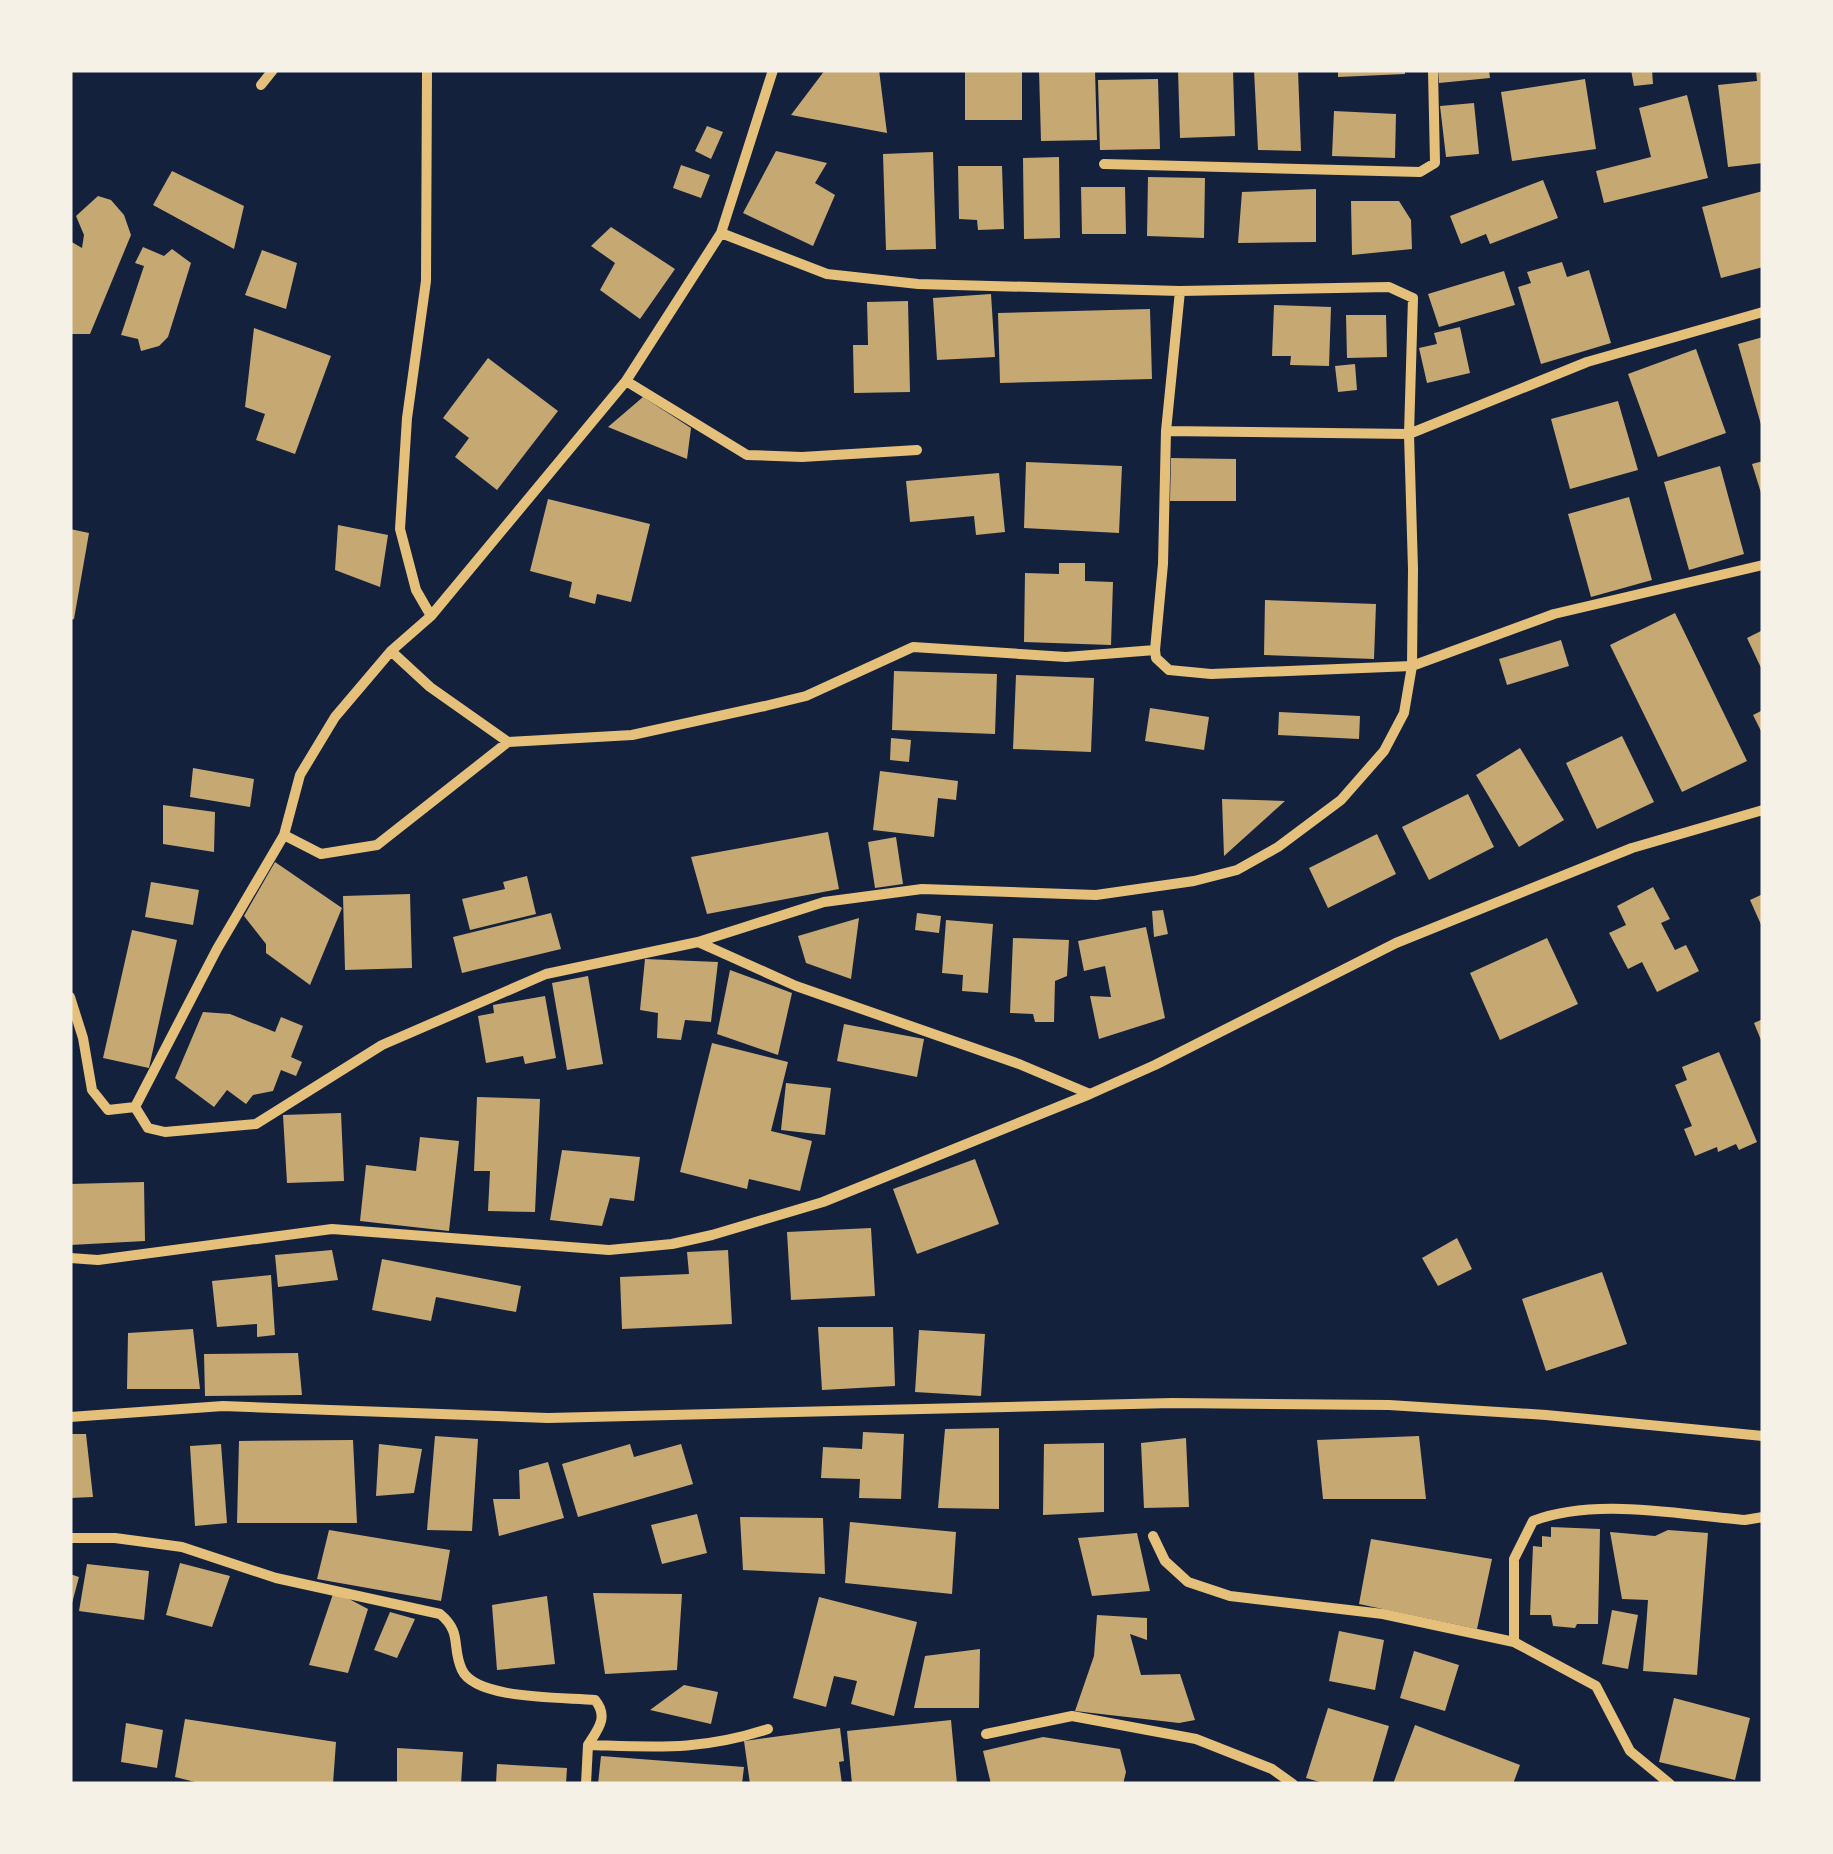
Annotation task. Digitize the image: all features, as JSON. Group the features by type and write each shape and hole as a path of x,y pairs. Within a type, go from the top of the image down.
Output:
{"street":[{"path":"261,85 272,70"},
{"path":"428,70 426,281 407,418 400,530 416,590 431,616"},
{"path":"1104,164 1420,172 1436,164 1433,70"},
{"path":"135,1107 217,949 284,835 300,775 334,717 391,651 431,616 626,380 721,232 770,72"},
{"path":"135,1107 148,1128 166,1132 256,1124 382,1045 546,974 698,942 824,902 906,891 1096,895 1236,870 1278,847 1341,800 1384,751 1404,714 1412,666 1409,434 1413,298 1389,287 1180,291 918,284 828,274 721,232"},
{"path":"1180,291 1166,431 1163,564 1155,650 1156,658 1169,670 1212,674 1412,666 1554,614 1763,565"},
{"path":"1166,431 1409,434 1587,362 1763,312"},
{"path":"626,380 747,455 802,457 916,450"},
{"path":"284,835 321,854 377,846 508,742 632,736 806,696 913,647 1066,657 1155,650"},
{"path":"391,651 430,687 508,742"},
{"path":"70,1258 98,1260 332,1229 608,1250 672,1244 823,1202 1155,1065 1396,944 1632,848 1763,810"},
{"path":"698,942 796,986 1018,1064 1090,1094"},
{"path":"70,997 83,1038 92,1090 108,1110 135,1107"},
{"path":"70,1417 223,1406 548,1418 1193,1403 1448,1409 1763,1436"},
{"path":"1514,1642 1514,1558 1534,1521 1555,1512 1600,1509 1763,1518"},
{"path":"1152,1536 1165,1561 1188,1582 1230,1596 1383,1614 1514,1642 1596,1686 1630,1751 1670,1784"},
{"path":"70,1538 115,1538 182,1547 276,1578 440,1614 453,1625 461,1668 472,1683 491,1691 596,1700 602,1709 602,1721 588,1745 586,1784"},
{"path":"986,1734 1072,1716 1196,1739 1272,1769 1293,1784"},
{"path":"588,1745 692,1748 730,1742 768,1729"}],"building":[{"path":"825,70 879,70 887,133 791,115"},
{"path":"965,70 1022,70 1022,120 965,120"},
{"path":"1039,70 1095,70 1097,140 1041,141"},
{"path":"1178,70 1233,70 1235,136 1180,138"},
{"path":"1254,70 1298,70 1301,151 1258,150"},
{"path":"1338,70 1405,70 1405,74 1338,77"},
{"path":"1438,70 1489,70 1490,78 1439,83"},
{"path":"1631,70 1652,70 1653,84 1634,86"},
{"path":"1756,70 1763,70 1763,163 1728,167 1718,85 1757,81"},
{"path":"1158,79 1160,149 1100,150 1098,80"},
{"path":"1585,79 1596,149 1512,161 1501,92"},
{"path":"1687,95 1708,178 1604,203 1596,171 1651,157 1639,108"},
{"path":"1474,103 1479,154 1446,157 1440,106"},
{"path":"1334,111 1396,114 1395,158 1332,156"},
{"path":"707,126 723,132 711,159 695,151"},
{"path":"776,151 827,163 815,183 835,195 813,246 743,213"},
{"path":"933,152 936,249 886,250 883,154"},
{"path":"1059,157 1060,238 1024,239 1023,158"},
{"path":"681,165 710,175 701,198 673,188"},
{"path":"958,166 1002,166 1004,229 978,230 977,220 959,219"},
{"path":"172,171 244,206 234,249 153,205"},
{"path":"1148,177 1205,178 1204,238 1147,236"},
{"path":"1543,180 1558,218 1490,244 1486,234 1461,244 1450,216"},
{"path":"1081,187 1125,187 1126,234 1082,234"},
{"path":"1316,189 1316,242 1238,243 1242,192"},
{"path":"1763,191 1763,267 1721,278 1702,207"},
{"path":"98,196 111,200 124,215 131,235 90,334 70,334 70,241 82,248 84,235 76,216"},
{"path":"1351,201 1399,201 1411,220 1412,249 1352,255"},
{"path":"611,227 675,269 640,319 600,290 615,263 591,246"},
{"path":"143,247 164,256 172,249 191,263 168,337 159,346 141,351 138,339 121,335 144,266 135,263"},
{"path":"262,250 297,263 286,309 245,295"},
{"path":"1562,262 1567,277 1589,270 1611,343 1541,364 1518,287 1531,283 1527,272"},
{"path":"1504,271 1515,305 1439,327 1428,294"},
{"path":"991,294 995,357 937,360 933,298"},
{"path":"908,301 910,392 854,393 853,345 868,345 867,302"},
{"path":"1274,305 1331,307 1329,366 1290,365 1291,356 1272,356"},
{"path":"1150,309 1152,379 1000,383 998,313"},
{"path":"1346,315 1386,315 1387,357 1347,358"},
{"path":"1460,327 1470,373 1427,383 1419,348 1437,344 1434,333"},
{"path":"254,328 331,356 295,454 256,440 265,414 245,407"},
{"path":"1763,337 1763,428 1762,428 1738,344"},
{"path":"1696,349 1726,433 1658,457 1628,374"},
{"path":"488,358 558,411 497,490 455,457 469,438 443,418"},
{"path":"1355,364 1357,390 1338,392 1335,366"},
{"path":"643,397 691,428 687,459 608,427"},
{"path":"1618,401 1638,470 1570,489 1551,419"},
{"path":"1171,458 1236,459 1236,501 1170,501"},
{"path":"1763,461 1763,496 1762,496 1752,464"},
{"path":"1026,462 1122,466 1119,533 1024,528"},
{"path":"1720,466 1744,554 1689,570 1664,482"},
{"path":"999,473 1005,532 976,535 974,516 910,522 906,481"},
{"path":"1629,497 1652,580 1591,597 1568,514"},
{"path":"548,499 650,524 631,602 597,594 595,604 569,597 572,582 530,571"},
{"path":"338,525 388,535 380,587 335,570"},
{"path":"70,529 89,533 74,619 70,620"},
{"path":"1059,563 1085,563 1085,581 1113,582 1111,645 1024,642 1025,573 1059,574"},
{"path":"1265,600 1376,604 1374,659 1264,655"},
{"path":"1675,613 1747,761 1682,792 1610,645"},
{"path":"1763,630 1763,672 1747,638"},
{"path":"1561,640 1569,666 1507,685 1499,659"},
{"path":"894,671 997,674 995,734 892,730"},
{"path":"1016,675 1094,678 1091,752 1013,749"},
{"path":"1150,708 1209,717 1204,750 1145,741"},
{"path":"1763,710 1763,735 1753,715"},
{"path":"1279,712 1360,716 1359,739 1278,735"},
{"path":"1622,736 1654,802 1597,829 1566,763"},
{"path":"891,738 911,740 909,762 890,760"},
{"path":"1520,748 1564,820 1519,847 1476,775"},
{"path":"193,768 254,779 250,807 190,797"},
{"path":"880,771 958,781 956,800 938,798 934,837 873,830"},
{"path":"1468,794 1494,847 1429,880 1402,827"},
{"path":"1222,799 1285,801 1224,856"},
{"path":"163,805 215,812 214,852 163,844"},
{"path":"828,832 839,889 707,914 691,857"},
{"path":"1377,834 1396,874 1328,908 1309,868"},
{"path":"896,837 903,884 875,888 868,842"},
{"path":"275,862 342,908 310,985 266,953 266,944 244,916"},
{"path":"527,876 536,914 470,930 462,899 505,889 503,882"},
{"path":"151,882 199,890 193,925 145,917"},
{"path":"1653,887 1670,919 1661,923 1675,950 1686,945 1699,971 1657,992 1642,962 1628,969 1609,933 1626,925 1617,906"},
{"path":"410,894 412,968 345,970 343,896"},
{"path":"1763,894 1763,929 1750,900"},
{"path":"1163,910 1168,934 1154,937 1152,911"},
{"path":"551,913 561,949 462,973 453,937"},
{"path":"917,913 941,916 939,933 915,930"},
{"path":"859,918 851,979 806,963 798,936"},
{"path":"946,920 993,924 988,993 962,991 963,975 942,973"},
{"path":"1146,927 1165,1018 1099,1039 1090,996 1111,997 1105,966 1084,971 1078,941"},
{"path":"132,930 177,940 149,1068 103,1058"},
{"path":"1013,938 1069,940 1067,976 1055,981 1054,1022 1035,1022 1033,1014 1010,1013"},
{"path":"1547,938 1578,1004 1500,1040 1470,973"},
{"path":"645,959 718,962 711,1022 685,1020 681,1040 657,1038 658,1013 640,1010"},
{"path":"730,970 792,993 778,1055 717,1034"},
{"path":"588,976 603,1064 567,1070 552,983"},
{"path":"545,996 556,1058 525,1064 523,1056 486,1063 478,1016 494,1013 493,1005"},
{"path":"203,1012 230,1014 275,1032 281,1017 303,1026 291,1057 302,1062 296,1076 281,1070 273,1091 253,1095 246,1104 227,1090 214,1107 175,1078"},
{"path":"1763,1019 1763,1045 1754,1023"},
{"path":"844,1024 924,1039 917,1077 837,1061"},
{"path":"712,1043 788,1062 771,1131 812,1141 800,1191 749,1179 747,1189 680,1172"},
{"path":"1719,1052 1757,1142 1739,1150 1736,1144 1718,1152 1717,1147 1695,1156 1684,1129 1692,1126 1675,1085 1687,1080 1682,1067"},
{"path":"786,1083 831,1088 825,1135 781,1130"},
{"path":"477,1097 540,1099 535,1212 488,1211 490,1171 474,1171"},
{"path":"341,1113 344,1181 287,1183 283,1115"},
{"path":"420,1137 459,1141 449,1231 360,1221 366,1165 416,1171"},
{"path":"562,1150 640,1157 634,1201 610,1198 602,1226 550,1220"},
{"path":"975,1159 999,1224 917,1254 893,1189"},
{"path":"144,1182 145,1241 70,1245 70,1184"},
{"path":"871,1228 875,1296 791,1300 787,1232"},
{"path":"1457,1238 1472,1269 1438,1286 1422,1258"},
{"path":"332,1250 338,1280 278,1287 275,1255"},
{"path":"728,1250 732,1324 622,1329 620,1277 689,1274 687,1252"},
{"path":"382,1259 521,1286 516,1312 436,1297 431,1321 372,1310"},
{"path":"1602,1272 1627,1344 1546,1371 1522,1299"},
{"path":"271,1275 275,1335 257,1337 257,1324 217,1327 212,1281"},
{"path":"818,1327 893,1327 895,1386 822,1390"},
{"path":"193,1329 200,1389 127,1389 128,1333"},
{"path":"919,1330 985,1334 981,1396 915,1392"},
{"path":"298,1353 302,1395 205,1396 204,1354"},
{"path":"999,1428 999,1509 938,1508 945,1429"},
{"path":"863,1432 904,1434 901,1499 859,1498 860,1479 821,1478 823,1447 862,1449"},
{"path":"70,1434 86,1434 93,1497 70,1498"},
{"path":"435,1436 478,1439 472,1531 427,1530"},
{"path":"1419,1436 1426,1499 1323,1499 1317,1440"},
{"path":"1186,1438 1189,1507 1144,1508 1141,1443"},
{"path":"353,1440 357,1523 237,1523 239,1441"},
{"path":"1104,1443 1104,1512 1043,1515 1044,1444"},
{"path":"221,1444 227,1523 195,1526 190,1446"},
{"path":"379,1444 422,1449 414,1493 376,1496"},
{"path":"630,1444 634,1457 681,1444 693,1484 578,1517 562,1464"},
{"path":"548,1462 564,1518 499,1536 493,1499 520,1499 519,1470"},
{"path":"697,1514 707,1553 662,1564 651,1525"},
{"path":"740,1517 823,1518 825,1574 743,1570"},
{"path":"850,1522 956,1532 952,1594 845,1583"},
{"path":"1551,1527 1600,1529 1598,1624 1553,1626 1551,1615 1530,1615 1533,1546 1542,1547 1542,1536 1551,1537"},
{"path":"329,1530 450,1550 441,1601 317,1579"},
{"path":"1668,1530 1708,1533 1697,1675 1643,1671 1648,1600 1622,1599 1610,1532 1655,1536"},
{"path":"1137,1533 1150,1591 1092,1596 1078,1538"},
{"path":"1371,1539 1492,1559 1477,1629 1359,1604"},
{"path":"180,1563 230,1576 212,1627 166,1615"},
{"path":"87,1564 149,1571 144,1620 79,1611"},
{"path":"70,1574 79,1577 71,1607 70,1607"},
{"path":"334,1591 368,1609 348,1673 309,1665"},
{"path":"593,1593 682,1594 677,1670 605,1674"},
{"path":"547,1596 555,1664 497,1670 492,1605"},
{"path":"819,1597 917,1622 894,1716 851,1704 857,1681 834,1676 826,1707 793,1698"},
{"path":"1612,1610 1638,1615 1628,1669 1602,1664"},
{"path":"390,1612 415,1619 397,1658 374,1650"},
{"path":"1097,1615 1147,1618 1147,1640 1130,1634 1141,1675 1180,1674 1195,1720 1179,1723 1075,1711 1094,1656"},
{"path":"1339,1631 1384,1640 1375,1690 1329,1681"},
{"path":"980,1649 979,1708 914,1708 925,1656"},
{"path":"1414,1651 1459,1665 1445,1711 1400,1698"},
{"path":"684,1685 718,1692 711,1724 650,1710"},
{"path":"1674,1698 1750,1718 1735,1780 1659,1762"},
{"path":"1328,1708 1389,1726 1372,1784 1327,1784 1306,1778"},
{"path":"185,1719 336,1742 333,1784 203,1784 175,1777"},
{"path":"951,1720 957,1784 852,1784 847,1731"},
{"path":"126,1723 163,1730 157,1768 121,1762"},
{"path":"1415,1725 1520,1765 1513,1784 1393,1784"},
{"path":"840,1728 842,1784 750,1784 744,1741"},
{"path":"1043,1737 1120,1749 1126,1772 1123,1784 991,1784 983,1751"},
{"path":"397,1748 463,1752 461,1784 397,1784"},
{"path":"601,1756 744,1767 742,1784 598,1784"},
{"path":"497,1764 567,1768 566,1784 496,1784"}]}
